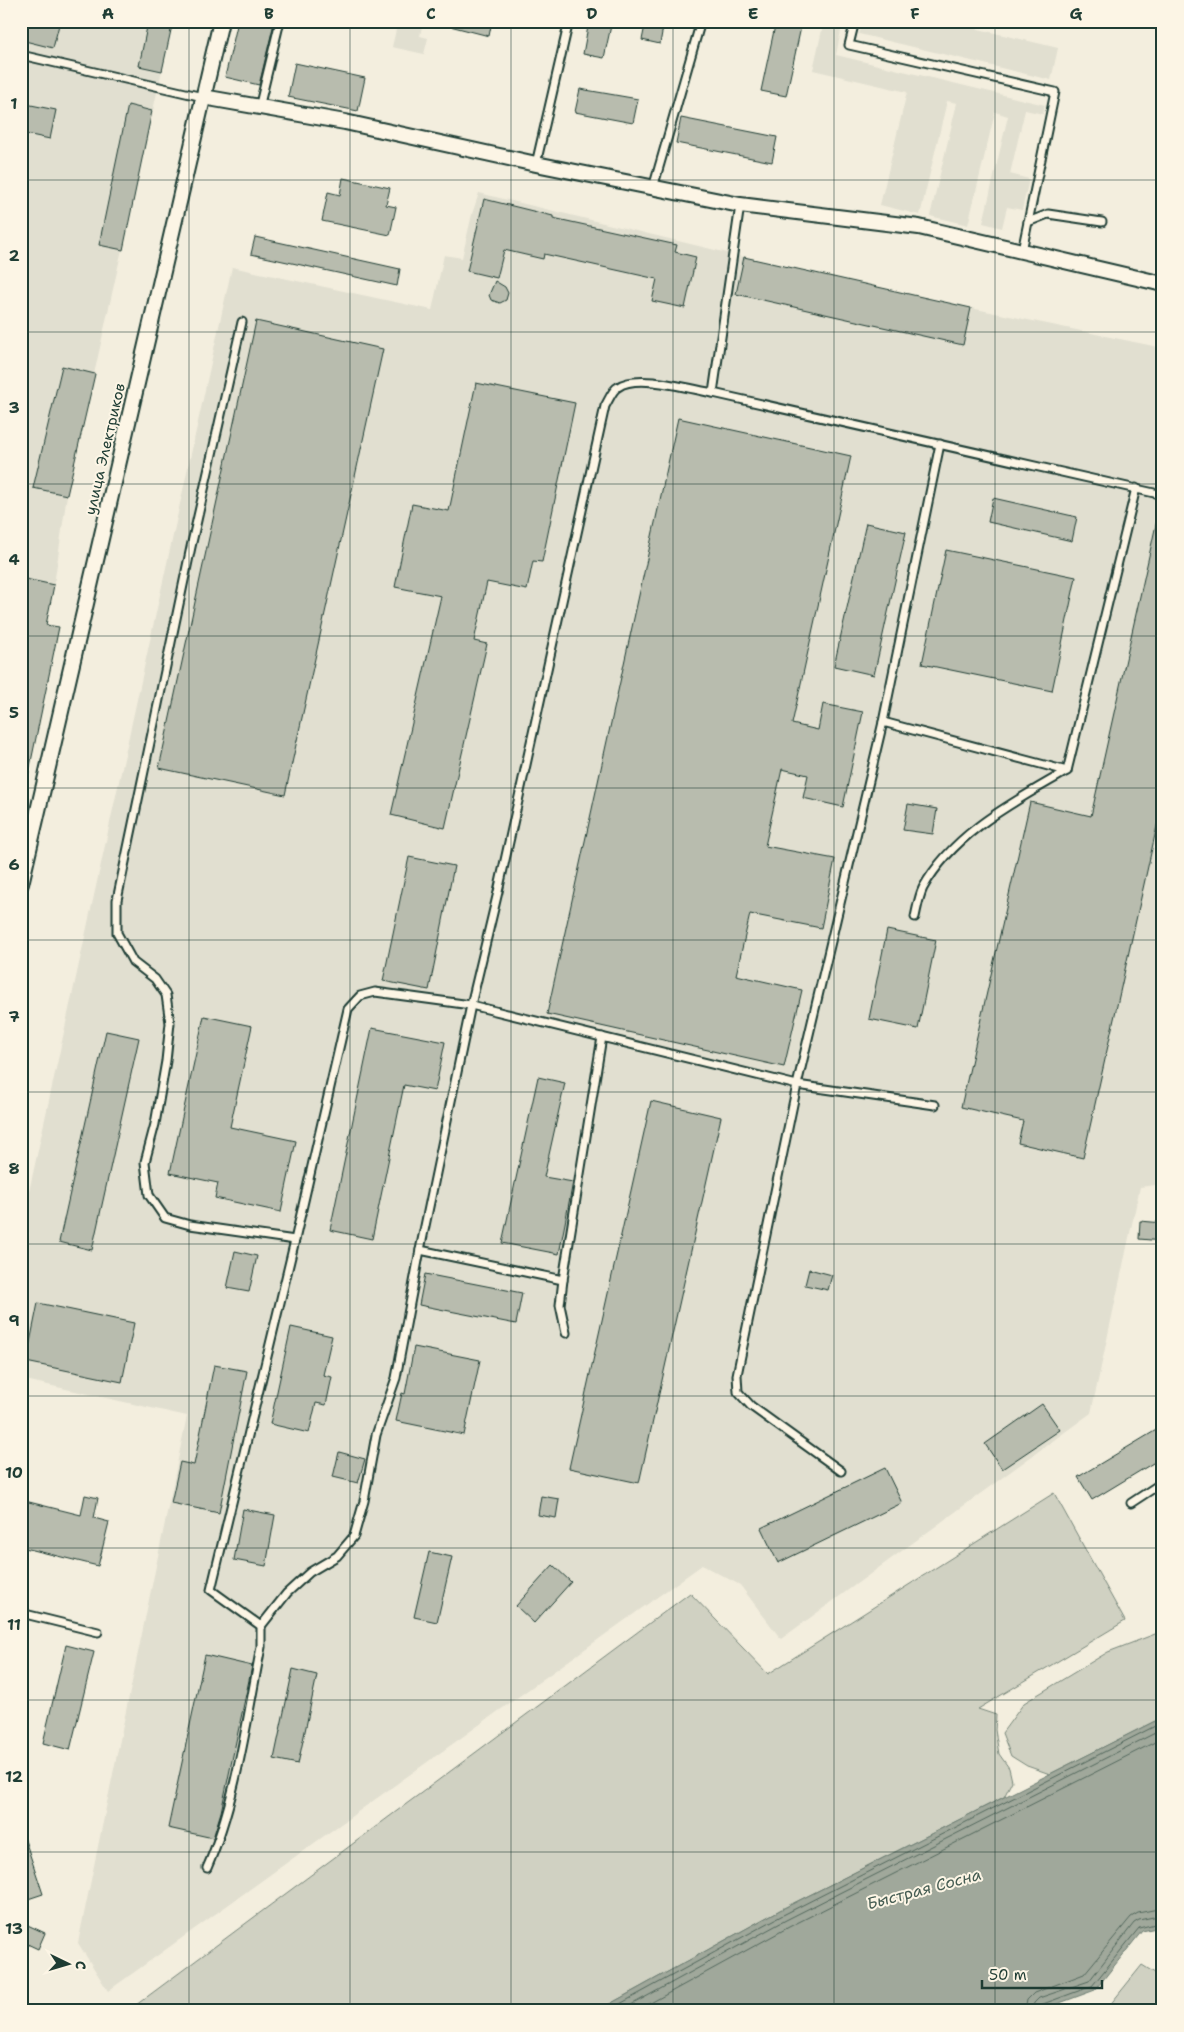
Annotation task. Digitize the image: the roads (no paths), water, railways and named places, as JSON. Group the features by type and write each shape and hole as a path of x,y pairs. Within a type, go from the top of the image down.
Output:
{"street":[{"name":"улица Электриков","path":"21,884 220,21"},
{"path":"203,97 345,122 536,164 740,205 920,227 1163,284"}],"lane":[{"path":"259,108 280,21"},
{"path":"536,164 568,21"},
{"path":"653,188 701,21"},
{"path":"855,21 848,45 1055,92 1022,251"},
{"path":"21,55 203,97"},
{"path":"713,393 740,205"},
{"path":"1028,222 1048,214 1102,222"},
{"path":"242,322 191,547 117,900 117,933 133,962 155,979 166,995 170,1024 166,1061 155,1124 145,1162 149,1195 165,1218 190,1225 295,1240"},
{"path":"207,1868 218,1843 230,1801 261,1648 261,1626 287,1593 310,1572 337,1556 354,1536 364,1501 376,1435 396,1378 420,1250 471,1005 605,406 616,387 631,381 653,382 713,393 1163,495"},
{"path":"841,1472 752,1406 738,1392 737,1375 797,1085 883,722 940,444"},
{"path":"915,917 922,889 944,857 986,819 1067,771 1136,488"},
{"path":"883,722 1067,771"},
{"path":"261,1626 211,1590 348,1009 360,996 375,992 471,1005 797,1085 935,1105"},
{"path":"566,1334 560,1305 563,1280 602,1037"},
{"path":"420,1250 563,1280"},
{"path":"1131,1503 1163,1482"},
{"path":"21,1613 98,1632"}],"water":[{"name":"Быстрая Сосна","path":"1163,1717 1163,1928 1142,1931 1095,1990 1038,2011 597,2011 780,1910"}]}
